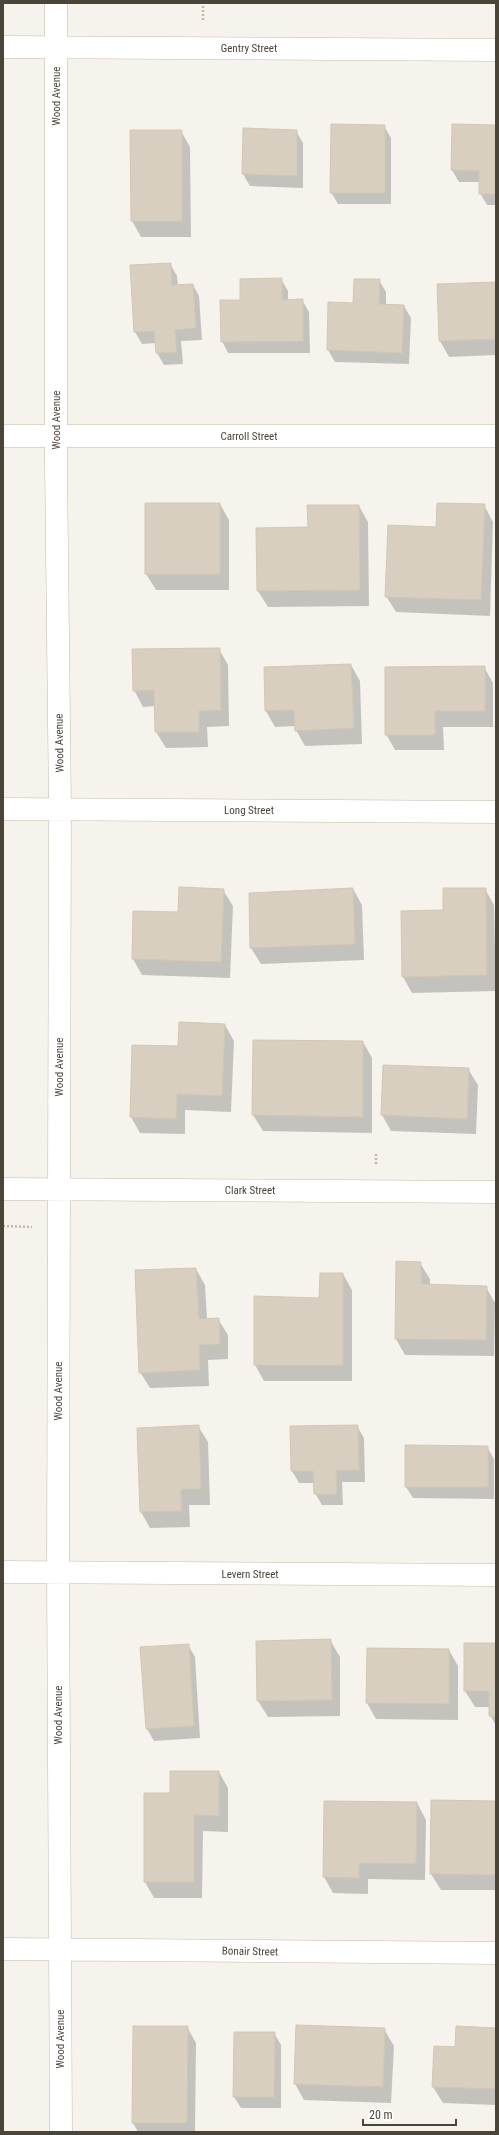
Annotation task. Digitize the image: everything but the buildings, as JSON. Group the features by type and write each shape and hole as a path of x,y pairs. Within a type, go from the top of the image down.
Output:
{"street":[{"name":"Wood Avenue","path":"56,3 56,436 60,809 58,1573 61,2132"},
{"name":"Gentry Street","path":"3,47 496,50"},
{"name":"Carroll Street","path":"3,436 496,436"},
{"name":"Long Street","path":"3,809 496,812"},
{"name":"Clark Street","path":"3,1189 496,1192"},
{"name":"Levern Street","path":"3,1572 496,1575"},
{"name":"Bonair Street","path":"3,1949 496,1953"}],"path":[{"path":"3,1226 32,1227"}]}
